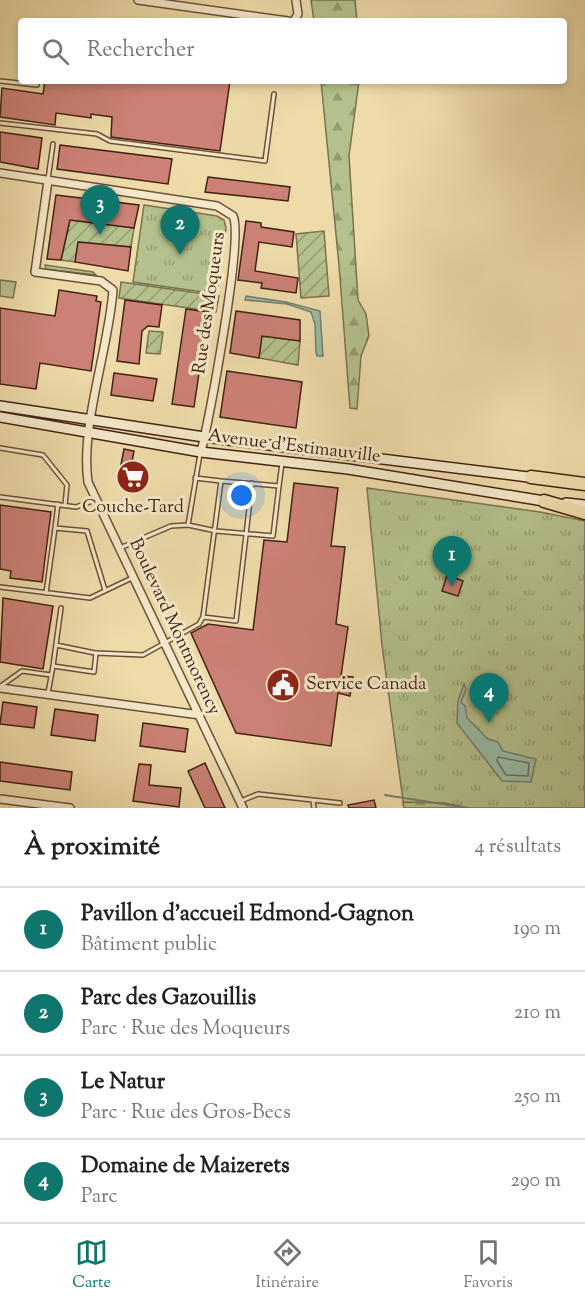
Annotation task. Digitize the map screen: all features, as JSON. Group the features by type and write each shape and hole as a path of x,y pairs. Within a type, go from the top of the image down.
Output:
{"highway":[{"path":"531,477 585,485"},
{"path":"544,501 585,513"}],"main road":[{"name":"Avenue d'Estimauville","path":"0,406 204,437 531,477"},
{"name":"Avenue d'Estimauville","path":"0,417 201,452 348,469 544,501 585,505"}],"street":[{"path":"138,0 267,18"},
{"path":"296,0 296,18"},
{"name":"Rue des Moqueurs","path":"0,173 217,206 233,216 237,228 201,452"},
{"name":"Boulevard Montmorency","path":"48,181 35,272 101,281 113,290 89,433 86,466 88,482 241,805"},
{"path":"0,687 200,715"},
{"path":"0,799 70,808"}],"lane":[{"path":"0,81 18,83"},
{"path":"0,123 97,134 110,141 265,161 274,94"},
{"path":"48,181 52,144"},
{"path":"0,448 43,455 67,485 65,506"},
{"path":"188,525 201,452"},
{"path":"120,548 171,525 188,525 216,531 273,536 283,461"},
{"path":"195,478 279,486"},
{"path":"56,645 96,653 143,655 199,624 204,617 221,481"},
{"path":"204,617 236,621 252,483"},
{"path":"0,496 65,506 87,505 97,499"},
{"path":"46,593 58,504"},
{"path":"55,528 87,531 105,590"},
{"path":"0,587 90,598 134,577"},
{"path":"48,694 61,608"},
{"path":"53,666 94,672 96,653"},
{"path":"0,687 22,671 51,675"},
{"path":"241,805 258,794 340,803"},
{"path":"313,800 314,808"}],"green space":[{"path":"311,0 355,0 357,18 314,18"},
{"path":"321,84 359,84 349,156 358,300 366,314 369,336 361,356 357,409 350,408"},
{"path":"144,205 217,216 224,220 226,228 217,294 133,282"},
{"path":"70,220 134,228 131,247 79,242 75,262 61,260"},
{"path":"324,231 329,296 301,298 296,234"},
{"path":"45,265 93,272 96,275 46,269"},
{"path":"0,280 16,282 13,298 0,296"},
{"path":"121,282 219,296 216,312 119,298"},
{"path":"149,331 163,332 160,354 146,353"},
{"path":"252,335 300,341 298,365 259,358 261,343 251,342"},
{"path":"367,488 540,512 585,521 585,808 404,808 382,645"},
{"path":"403,802 445,803 467,808 404,808"}],"water":[{"path":"246,296 286,302 320,311 323,356 317,356 315,324 311,312 287,304 245,300"},
{"path":"464,684 466,689 461,702 465,706 467,718 488,739 498,742 503,751 536,759 531,782 502,781 457,723 458,701"}],"building":[{"path":"45,84 230,84 220,151 111,137 112,117 91,114 91,118 56,113 55,125 0,117 2,88 43,94"},
{"path":"0,132 42,138 38,169 0,162"},
{"path":"60,145 172,159 168,184 57,169"},
{"path":"208,177 290,187 288,201 205,192"},
{"path":"56,195 139,205 134,228 70,220 61,260 47,259"},
{"path":"246,221 261,223 261,227 294,232 292,247 259,242 255,271 298,278 296,293 261,288 262,283 238,280"},
{"path":"78,242 131,247 128,271 75,262"},
{"path":"59,290 97,296 96,301 101,302 91,371 40,363 36,389 0,384 0,308 55,316"},
{"path":"125,300 162,305 159,327 148,326 142,331 139,364 117,361"},
{"path":"186,309 208,312 194,407 172,404"},
{"path":"236,311 300,320 300,341 262,336 259,358 230,353"},
{"path":"227,371 302,382 296,428 220,417"},
{"path":"114,373 157,379 153,401 111,395"},
{"path":"124,449 134,451 130,472 120,470"},
{"name":"Couche-Tard","path":"126,471 141,474 139,489 131,488 132,482 124,481"},
{"name":"Service Canada","path":"294,483 338,488 331,546 345,547 336,624 348,627 341,676 353,677 350,696 338,693 331,746 236,733 191,633 208,624 253,630 264,540 287,542"},
{"path":"0,505 51,512 42,582 10,578 11,571 0,569"},
{"path":"447,575 463,581 458,596 442,591"},
{"path":"3,598 53,606 43,669 0,662"},
{"path":"3,702 37,707 34,728 0,724"},
{"path":"55,709 98,715 95,741 51,735"},
{"path":"143,723 188,729 185,752 140,746"},
{"path":"0,762 72,772 70,790 0,781"},
{"path":"205,763 225,808 205,808 188,771"},
{"path":"139,764 151,765 149,785 181,788 179,807 133,801"},
{"path":"374,800 376,808 349,808 348,805"}],"waterway":[{"path":"385,795 468,808"}],"place":[{"name":"Le Natur","path":"100,235"},
{"name":"Parc des Gazouillis","path":"180,255"},
{"name":"Couche-Tard","path":"133,477"},
{"name":"Pavillon d'accueil Edmond-Gagnon","path":"452,586"},
{"name":"Service Canada","path":"283,685"},
{"name":"Domaine de Maizerets","path":"489,723"}]}
